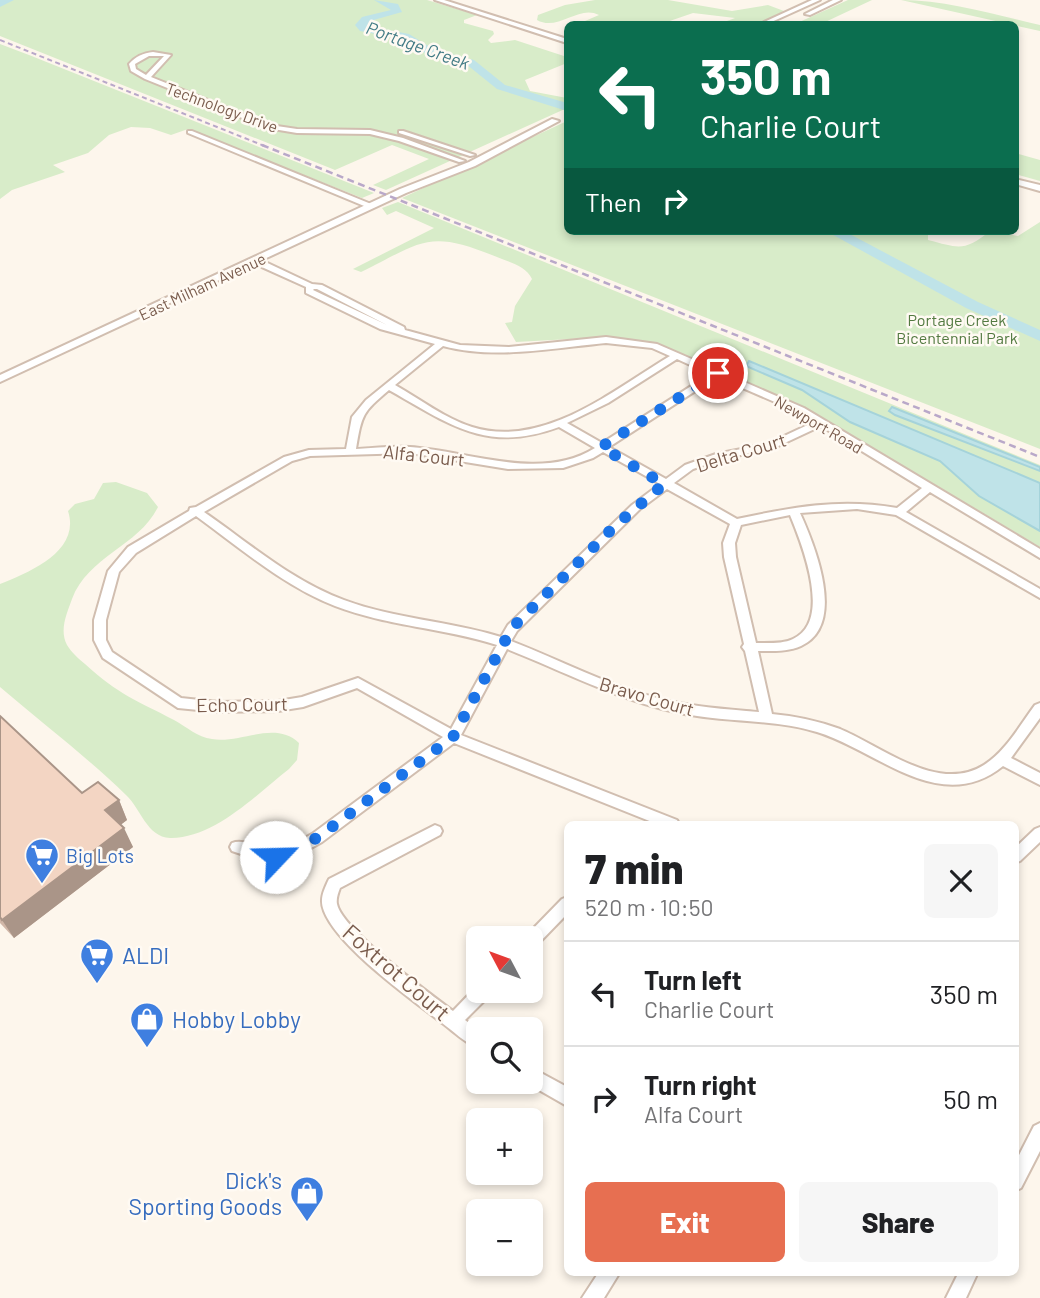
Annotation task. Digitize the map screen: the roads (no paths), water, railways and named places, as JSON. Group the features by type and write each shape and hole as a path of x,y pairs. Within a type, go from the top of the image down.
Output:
{"street":[{"path":"438,0 564,40"},
{"path":"455,0 564,34"},
{"path":"770,21 817,0"},
{"path":"791,21 838,0"},
{"name":"Technology Drive","path":"147,78 167,60 168,55 151,53 139,56 132,64 133,71 147,78 269,127 385,135 461,161"},
{"name":"East Milham Avenue","path":"403,191 472,155 564,117"},
{"name":"East Milham Avenue","path":"0,379 403,191 472,164 555,121"},
{"path":"348,131 396,131 472,155"},
{"path":"190,132 372,206"},
{"path":"415,144 426,139"},
{"path":"1019,182 1040,188"},
{"name":"Newport Road","path":"256,261 310,286 309,291 383,327 440,344 478,350 509,350 606,340 654,346 788,404 1040,554"},
{"path":"351,450 357,417 389,386 440,344"},
{"name":"Alfa Court","path":"389,386 467,428 481,432 530,434 561,424 678,355"},
{"name":"Alfa Court","path":"194,510 288,458 309,453 410,450 531,467 563,465 589,456 718,373"},
{"name":"Delta Court","path":"237,847 276,857 295,850 317,838 453,737 512,628 565,574 664,484 703,461 770,446 819,423"},
{"path":"561,424 736,523 793,510 849,504 899,512 1040,594"},
{"path":"899,512 928,488"},
{"name":"Bravo Court","path":"194,510 310,589 350,606 503,642 628,695 679,709 805,723 832,730 885,759 941,778 970,778 985,773 1002,759"},
{"name":"Echo Court","path":"194,510 132,550 114,571 100,620 100,640 107,655 178,703 219,707 278,706 303,702 358,683 453,737 664,821"},
{"path":"748,647 798,642 817,622 820,606 809,545 793,510"},
{"path":"736,523 729,543 730,556 748,647 767,719"},
{"path":"1040,708 1002,759 1040,780"},
{"name":"Foxtrot Court","path":"435,831 354,871 334,884 329,896 330,908 356,940 466,1030"},
{"path":"1019,853 1040,833"},
{"path":"543,929 564,907"},
{"path":"454,1021 471,1003"},
{"path":"543,1083 564,1095"},
{"path":"1019,1174 1040,1132"},
{"path":"592,1298 608,1276"},
{"path":"956,1298 967,1276"}],"water":[{"path":"749,361 1040,483 1040,531 979,496 940,461 850,422 802,390 746,366"},
{"path":"892,407 1040,467 1040,471 895,415 889,411"}],"waterway":[{"name":"Portage Creek","path":"0,4 9,0"},
{"name":"Portage Creek","path":"379,0 394,6 397,12 366,19 360,25 364,29 405,36 429,51 470,62 501,87 564,106"},
{"name":"Portage Creek","path":"841,235 972,305 1040,336"}],"railway":[{"path":"0,40 267,147"},
{"path":"262,145 1040,457"}],"place":[{"name":"Big Lots","path":"42,885"},
{"name":"ALDI","path":"97,985"},
{"name":"Hobby Lobby","path":"147,1049"},
{"name":"Dick's Sporting Goods","path":"307,1223"}],"park label":[{"name":"Portage Creek Bicentennial Park","path":"957,328"}]}
